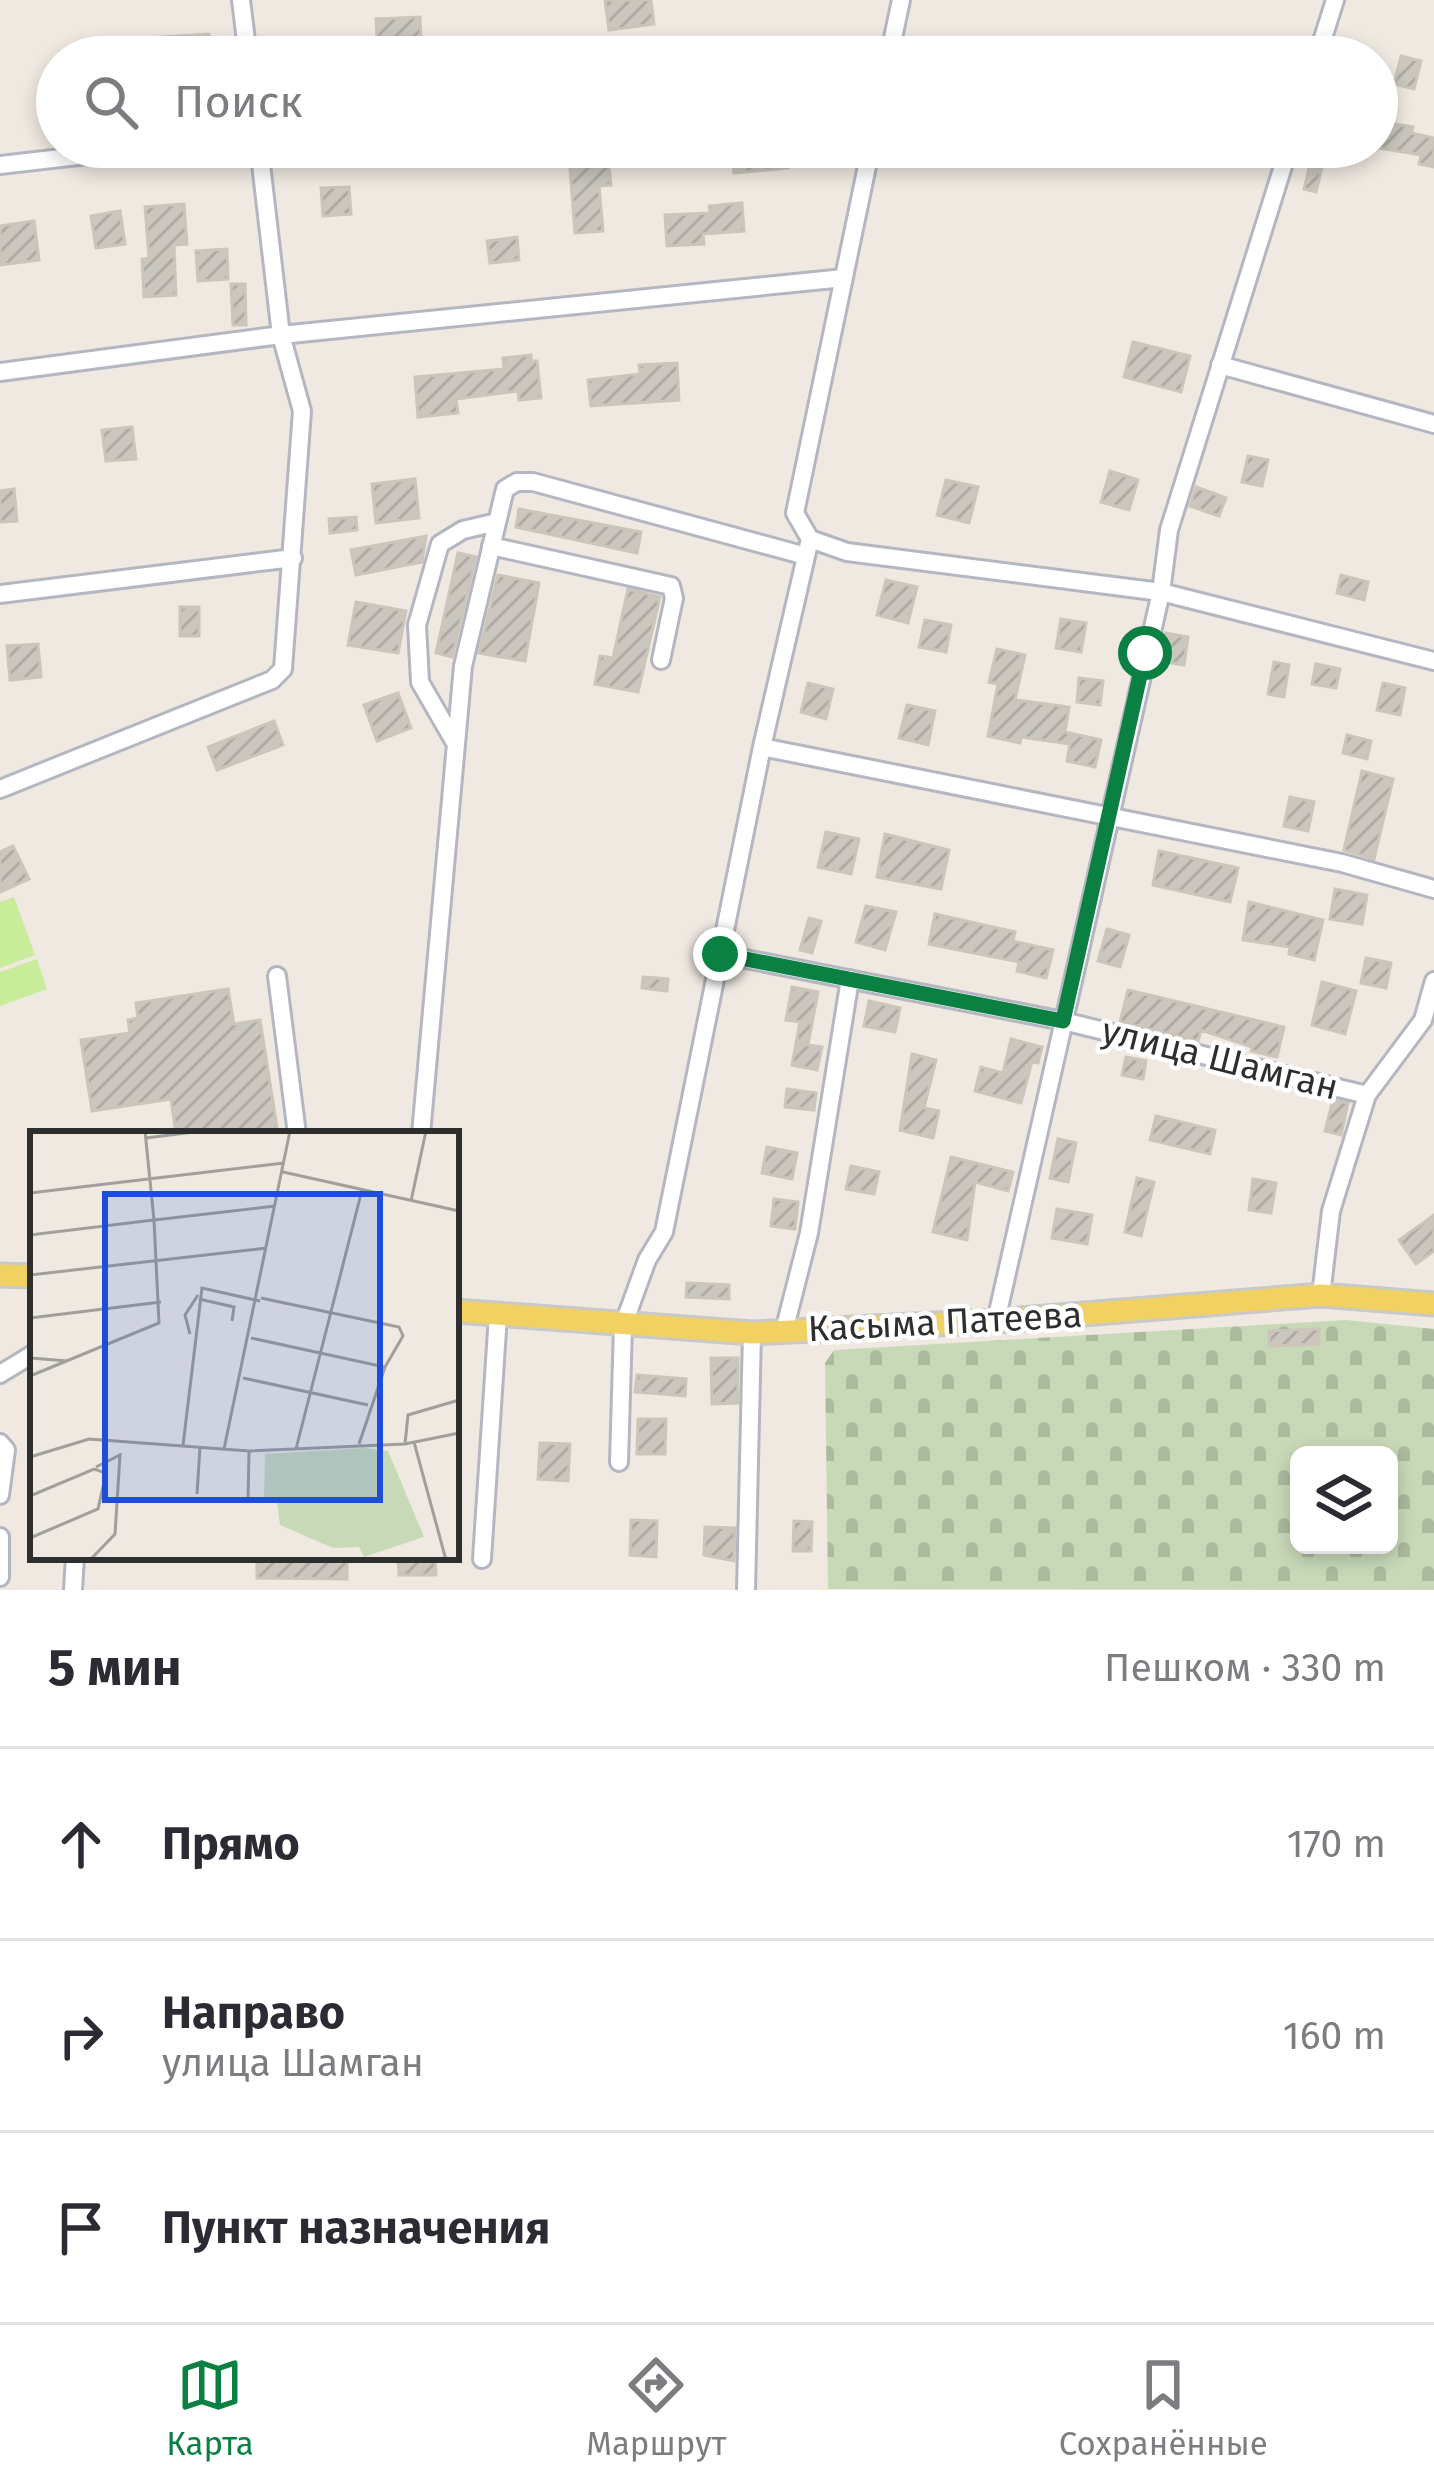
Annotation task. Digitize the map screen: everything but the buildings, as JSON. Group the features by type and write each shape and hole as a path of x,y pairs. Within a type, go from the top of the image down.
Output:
{"main road":[{"path":"0,1275 30,1276"},
{"name":"Касыма Патеева","path":"459,1311 752,1333 996,1321 1321,1295 1434,1304"}],"street":[{"path":"241,0 245,36"},
{"path":"894,36 901,0"},
{"path":"1324,36 1335,0"},
{"path":"0,165 36,161"},
{"path":"0,789 272,680 283,668 302,411 281,335 261,168"},
{"path":"620,1462 623,1326 647,1260 664,1232 762,747 808,547 795,513 867,168"},
{"path":"996,1321 1161,592 1169,530 1281,168"},
{"path":"0,372 281,335 844,278"},
{"path":"1220,365 1434,424"},
{"path":"421,1131 463,666 505,489 517,482 808,547 1161,592 1434,661"},
{"path":"454,741 420,682 417,625 440,544 463,530 496,522"},
{"path":"491,546 671,586 674,598 661,660"},
{"path":"0,594 293,558"},
{"path":"762,747 1342,862 1434,889"},
{"name":"улица Шамган","path":"720,954 1063,1021 1367,1095"},
{"path":"277,976 297,1131"},
{"path":"784,1331 809,1233 850,979"},
{"path":"1321,1295 1331,1210 1367,1095 1423,1020 1434,981"},
{"path":"482,1559 498,1315"},
{"path":"746,1590 752,1333"},
{"path":"0,1374 30,1356"},
{"path":"0,1444 6,1450 0,1495"},
{"path":"0,1537 0,1577"},
{"path":"73,1590 75,1560"}],"green space":[{"path":"14,897 35,955 0,968 0,902"},
{"path":"37,959 47,989 0,1006 0,972"},
{"path":"1346,1320 1434,1329 1434,1590 828,1589 825,1363 834,1350"}],"route":[{"path":"720,954 1063,1021 1145,653"}]}
